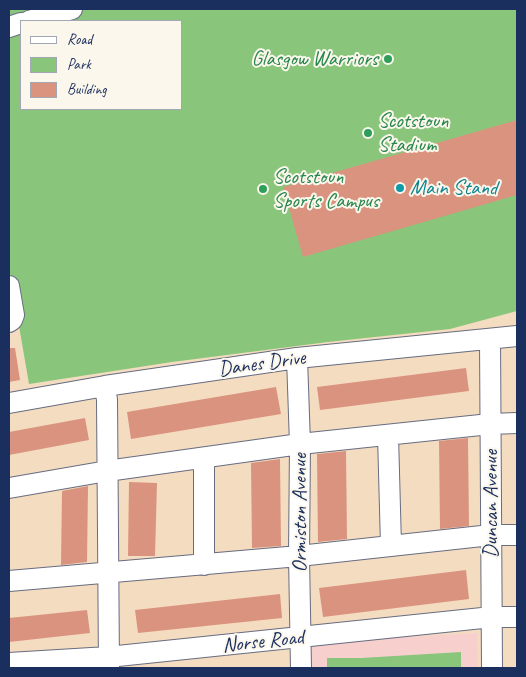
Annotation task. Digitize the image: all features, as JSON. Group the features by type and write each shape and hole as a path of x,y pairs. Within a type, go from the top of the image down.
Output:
{"street":[{"path":"33,20 72,9"},
{"path":"9,286 14,315 9,322"},
{"name":"Danes Drive","path":"9,403 104,386 297,358 517,336"},
{"name":"Duncan Avenue","path":"490,339 492,668"},
{"name":"Ormiston Avenue","path":"297,358 300,444 301,668"},
{"path":"104,386 107,400 109,663"},
{"path":"9,488 107,471 300,444 490,424 517,423"},
{"path":"388,435 391,546"},
{"path":"204,458 204,565"},
{"path":"9,581 204,565 517,535"},
{"name":"Norse Road","path":"9,663 109,663 300,638 492,617 517,617"}],"shaded area":[{"path":"477,633 478,668 310,668 310,642"}],"green space":[{"name":"Scotstoun Sports Campus","path":"9,9 517,9 517,311 450,329 172,362 29,384 9,268"},
{"path":"461,652 461,668 327,668 327,658 361,658"}],"building":[{"name":"Main Stand","path":"517,120 517,195 303,257 283,187"},
{"path":"9,348 15,348 20,380 9,382"},
{"path":"466,368 469,391 320,410 317,387"},
{"path":"276,387 281,414 131,439 127,412"},
{"path":"85,418 89,440 9,455 9,432"},
{"path":"468,438 469,526 440,529 439,441"},
{"path":"346,451 347,539 318,542 317,454"},
{"path":"280,459 281,546 252,548 251,463"},
{"path":"129,482 157,483 155,556 128,556"},
{"path":"88,486 87,562 61,565 62,491"},
{"path":"466,570 469,599 323,617 319,588"},
{"path":"280,594 282,618 138,633 135,610"},
{"path":"87,610 90,633 9,642 9,618"}],"place":[{"name":"Glasgow Warriors","path":"388,59"},
{"name":"Scotstoun Stadium","path":"368,133"},
{"name":"Main Stand","path":"400,188"},
{"name":"Scotstoun Sports Campus","path":"263,189"}]}
